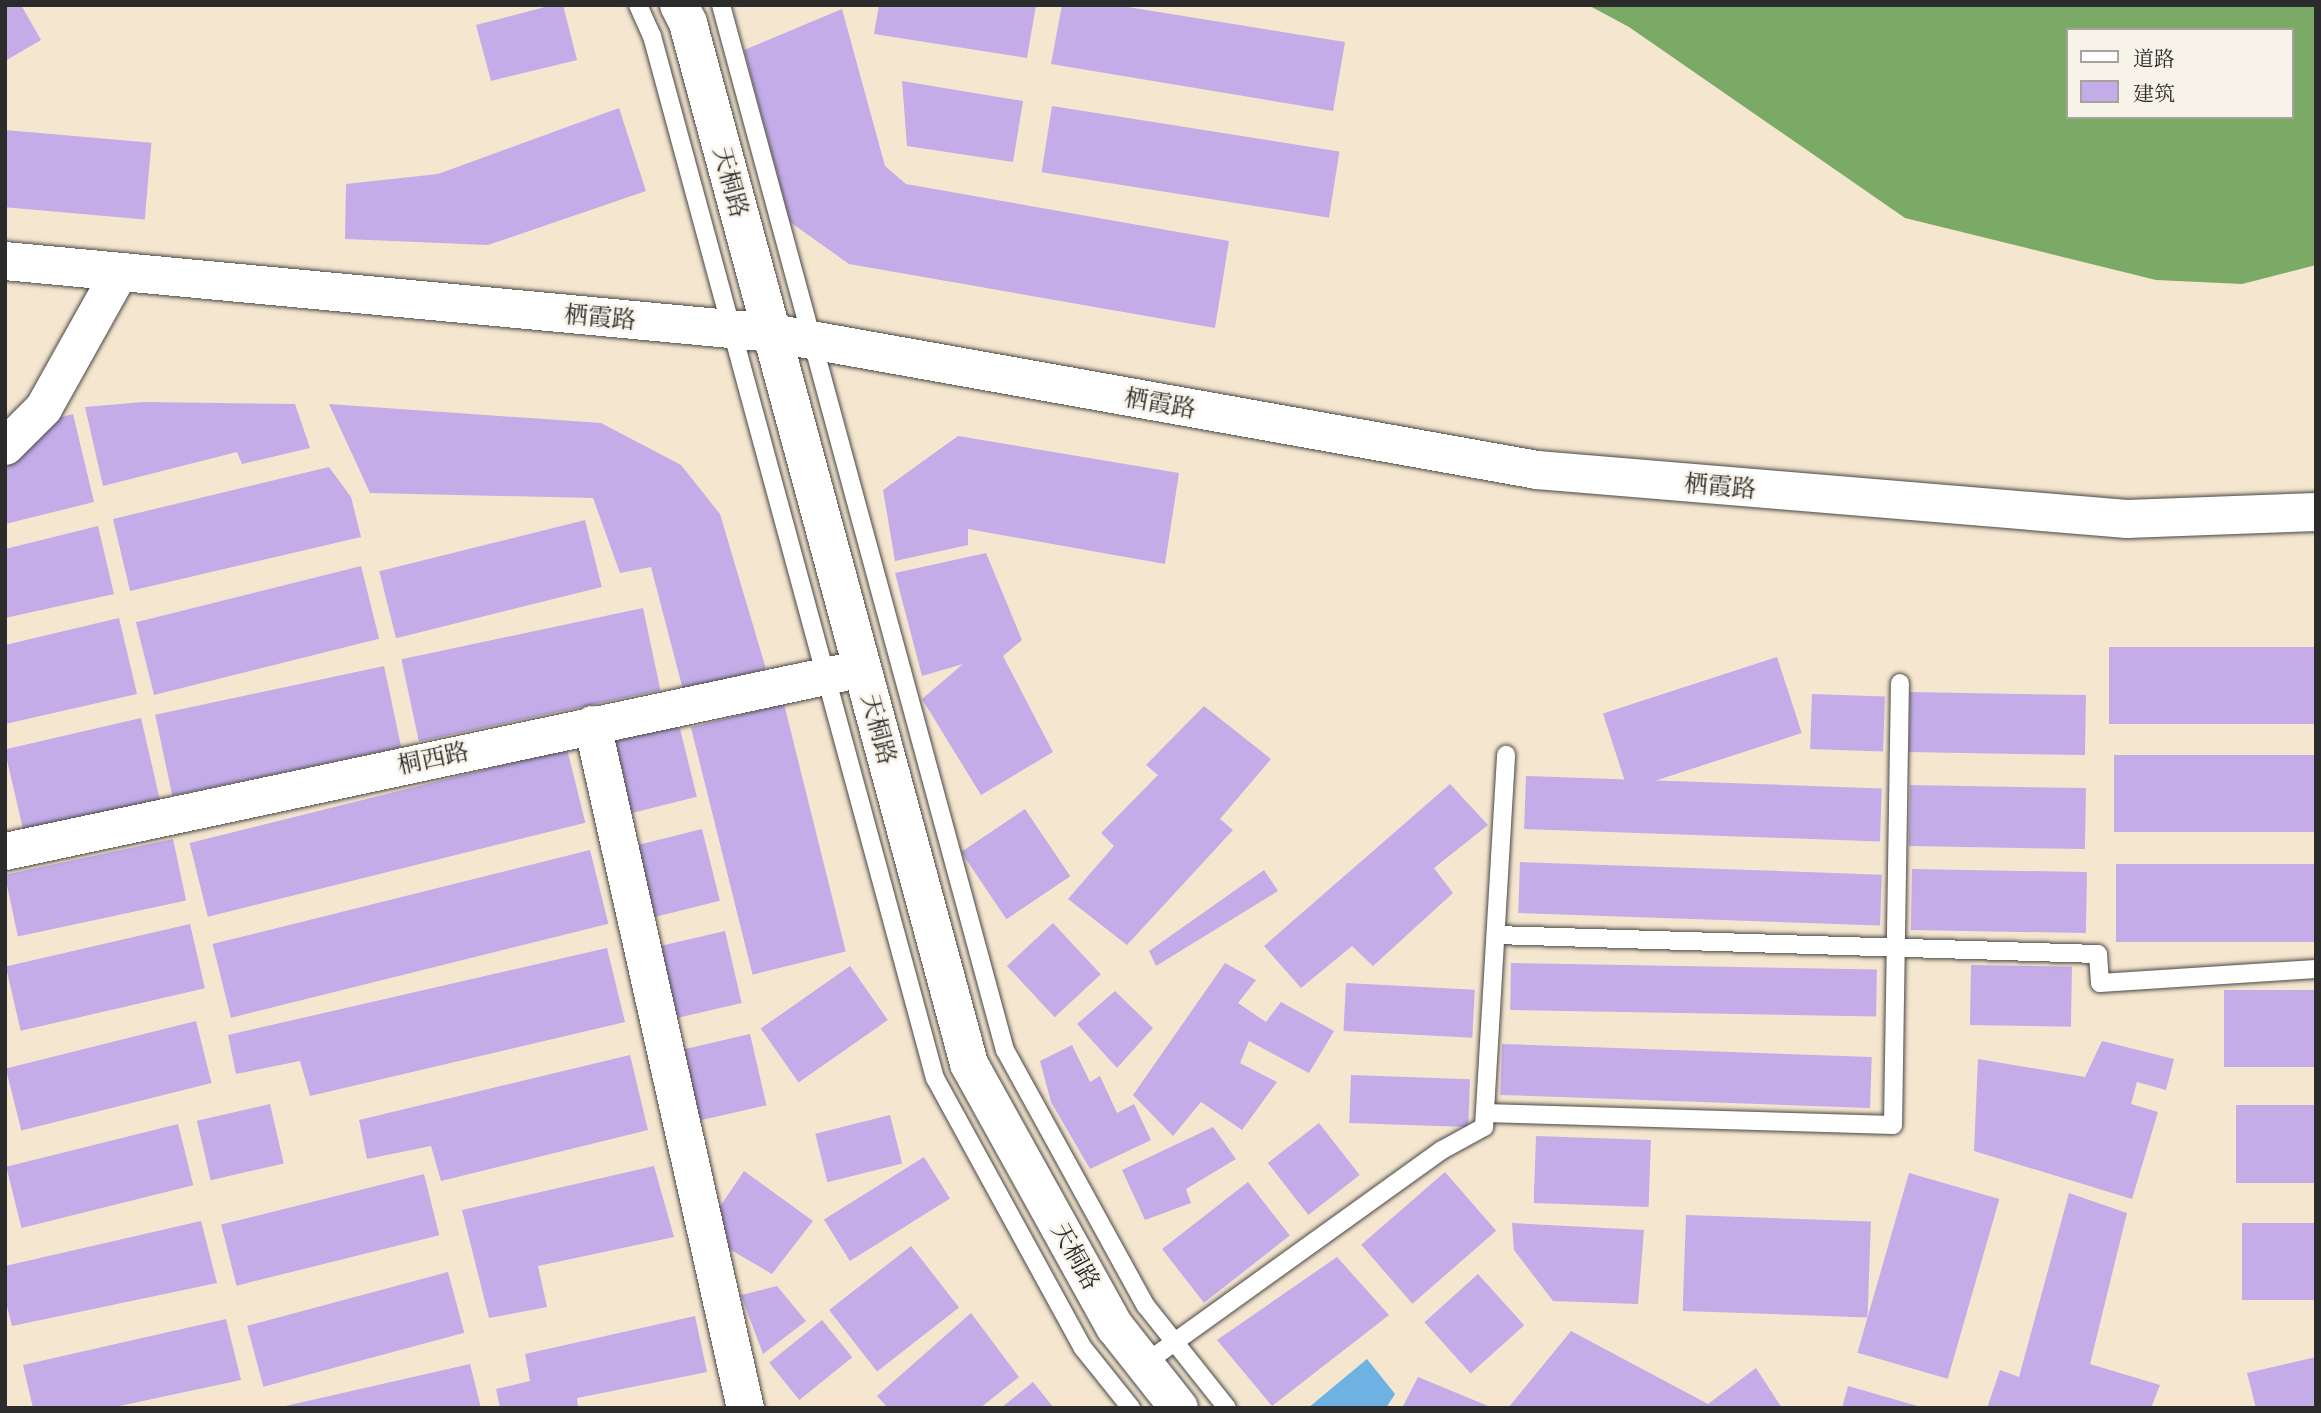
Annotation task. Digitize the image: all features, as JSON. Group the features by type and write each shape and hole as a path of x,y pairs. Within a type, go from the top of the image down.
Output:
{"street":[{"name":"天桐路","path":"679,5 772,333 970,1064 1115,1327 1179,1408"},
{"name":"栖霞路","path":"5,261 772,333 1536,470 2127,519 2316,512"},
{"path":"5,446 43,408 119,272"},
{"name":"桐西路","path":"5,850 862,668"},
{"path":"592,724 745,1408"}],"lane":[{"path":"638,5 652,36 935,1078 1083,1348 1131,1408"},
{"path":"721,5 1005,1050 1146,1306 1227,1408"},
{"path":"1485,1113 1892,1125 1900,683"},
{"path":"1144,1364 1442,1150 1484,1126 1506,755"},
{"path":"1496,935 2098,954 2100,983 2316,969"}],"green space":[{"path":"1588,5 2316,5 2316,265 2242,284 2156,280 1905,218 1629,27"}],"water":[{"path":"1367,1359 1395,1394 1386,1408 1308,1408"}],"building":[{"path":"5,5 21,5 41,40 5,61"},
{"path":"553,5 563,5 577,60 491,81 476,25"},
{"path":"879,5 1036,5 1027,58 874,34"},
{"path":"1062,5 1115,5 1345,42 1333,111 1051,64"},
{"path":"842,9 885,166 906,184 1229,241 1215,328 849,264 790,222 744,50"},
{"path":"902,81 1023,101 1013,162 907,146"},
{"path":"1052,106 1339,152 1329,218 1042,172"},
{"path":"619,108 646,191 488,245 345,239 346,184 438,174"},
{"path":"5,130 151,143 145,220 5,207"},
{"path":"143,402 295,404 310,448 242,464 237,452 103,486 85,407"},
{"path":"329,404 601,423 681,465 720,514 766,669 683,690 651,567 620,573 593,498 370,493"},
{"path":"73,414 94,502 5,524 5,470 45,421"},
{"path":"958,436 1179,473 1165,564 968,529 968,545 895,561 883,490"},
{"path":"329,467 351,497 361,537 130,591 113,519"},
{"path":"585,520 602,587 396,638 379,571"},
{"path":"98,526 114,594 5,618 5,549"},
{"path":"986,553 1022,640 1003,656 1053,752 981,795 922,699 963,664 922,676 895,573"},
{"path":"361,566 379,639 154,695 136,622"},
{"path":"643,608 660,690 419,742 401,659"},
{"path":"119,618 137,694 5,724 5,645"},
{"path":"2109,647 2316,647 2316,724 2109,724"},
{"path":"1777,657 1802,733 1628,790 1603,714"},
{"path":"384,666 401,747 172,796 155,715"},
{"path":"1910,692 2086,695 2085,755 1909,752"},
{"path":"1812,694 1885,697 1883,752 1810,749"},
{"path":"784,704 846,951 753,975 691,727"},
{"path":"1204,706 1271,759 1220,819 1233,830 1127,945 1068,899 1114,846 1101,833 1158,775 1146,765"},
{"path":"141,718 160,800 23,831 5,749"},
{"path":"679,725 697,797 628,814 610,742"},
{"path":"567,749 585,823 208,917 190,843"},
{"path":"2114,755 2316,755 2316,832 2114,832"},
{"path":"1526,776 1882,788 1880,841 1524,829"},
{"path":"1450,784 1488,825 1434,868 1453,893 1373,966 1352,946 1301,988 1264,946"},
{"path":"1910,785 2086,788 2085,849 1909,846"},
{"path":"1025,809 1070,876 1006,919 961,852"},
{"path":"702,829 720,901 651,918 633,846"},
{"path":"173,839 186,901 18,936 5,875"},
{"path":"590,850 608,924 231,1018 213,944"},
{"path":"1520,862 1882,875 1880,926 1518,913"},
{"path":"2116,864 2316,864 2316,942 2116,942"},
{"path":"1912,869 2087,872 2086,933 1911,930"},
{"path":"1264,870 1278,891 1156,966 1149,951"},
{"path":"1053,923 1101,974 1055,1017 1007,966"},
{"path":"190,924 205,988 21,1031 6,967"},
{"path":"725,931 742,1003 671,1019 655,947"},
{"path":"607,948 625,1022 310,1096 300,1061 236,1074 228,1035"},
{"path":"1225,963 1256,980 1238,1003 1266,1022 1281,1002 1334,1031 1309,1073 1249,1041 1240,1063 1277,1082 1242,1130 1201,1102 1173,1136 1133,1095"},
{"path":"1511,963 1877,969 1876,1016 1510,1010"},
{"path":"1971,965 2072,967 2071,1027 1970,1025"},
{"path":"850,966 888,1020 799,1083 761,1029"},
{"path":"1346,983 1475,990 1472,1038 1343,1031"},
{"path":"2224,990 2316,990 2316,1067 2224,1067"},
{"path":"1115,991 1153,1028 1117,1068 1077,1024"},
{"path":"196,1021 211,1083 21,1131 6,1068"},
{"path":"750,1034 766,1105 697,1121 681,1050"},
{"path":"2102,1041 2174,1059 2166,1090 2137,1082 2131,1104 2158,1112 2132,1199 1974,1151 1978,1059 2085,1077"},
{"path":"1502,1044 1872,1057 1870,1108 1500,1095"},
{"path":"1072,1045 1090,1082 1100,1076 1117,1113 1134,1104 1151,1140 1090,1169 1051,1102 1040,1061"},
{"path":"630,1055 648,1130 441,1181 431,1146 367,1159 359,1120"},
{"path":"1351,1075 1470,1079 1468,1127 1349,1123"},
{"path":"270,1104 284,1163 211,1180 197,1121"},
{"path":"2236,1105 2316,1105 2316,1183 2236,1183"},
{"path":"890,1115 902,1164 827,1182 815,1134"},
{"path":"1319,1123 1360,1175 1308,1215 1268,1163"},
{"path":"178,1124 193,1185 21,1228 6,1167"},
{"path":"1213,1127 1236,1159 1186,1189 1191,1203 1145,1220 1122,1170"},
{"path":"1536,1136 1651,1140 1649,1207 1534,1203"},
{"path":"924,1157 950,1199 850,1261 824,1220"},
{"path":"654,1166 674,1237 538,1266 547,1307 489,1318 462,1210"},
{"path":"744,1171 813,1221 772,1274 719,1243 713,1217"},
{"path":"1445,1172 1496,1231 1412,1304 1361,1245"},
{"path":"1909,1173 1999,1199 1948,1379 1857,1353"},
{"path":"424,1174 439,1235 236,1286 221,1225"},
{"path":"1248,1182 1290,1236 1204,1303 1162,1249"},
{"path":"2069,1193 2127,1213 2090,1364 2160,1385 2151,1408 1987,1408 2000,1370 2019,1377"},
{"path":"1686,1215 1871,1221 1868,1317 1683,1311"},
{"path":"201,1221 217,1283 12,1326 5,1299 5,1266"},
{"path":"1512,1223 1644,1230 1638,1304 1553,1301 1514,1250"},
{"path":"2242,1223 2316,1223 2316,1300 2242,1300"},
{"path":"911,1246 959,1307 877,1371 829,1310"},
{"path":"1337,1257 1389,1315 1272,1406 1217,1340"},
{"path":"448,1272 464,1333 263,1387 247,1326"},
{"path":"1478,1274 1524,1325 1471,1373 1424,1322"},
{"path":"777,1286 806,1321 763,1354 741,1295"},
{"path":"971,1313 1019,1377 980,1408 888,1408 877,1396"},
{"path":"695,1316 707,1372 577,1398 578,1408 500,1408 496,1389 530,1381 525,1354"},
{"path":"226,1319 241,1380 110,1408 33,1408 23,1365"},
{"path":"822,1320 852,1357 799,1400 769,1363"},
{"path":"1571,1331 1708,1404 1756,1368 1782,1408 1508,1408"},
{"path":"2316,1357 2316,1408 2256,1408 2247,1373"},
{"path":"470,1364 481,1408 281,1408 281,1407"},
{"path":"1418,1377 1493,1408 1402,1408"},
{"path":"1033,1382 1054,1408 1001,1408"},
{"path":"1848,1386 1921,1407 1921,1408 1842,1408"}]}
